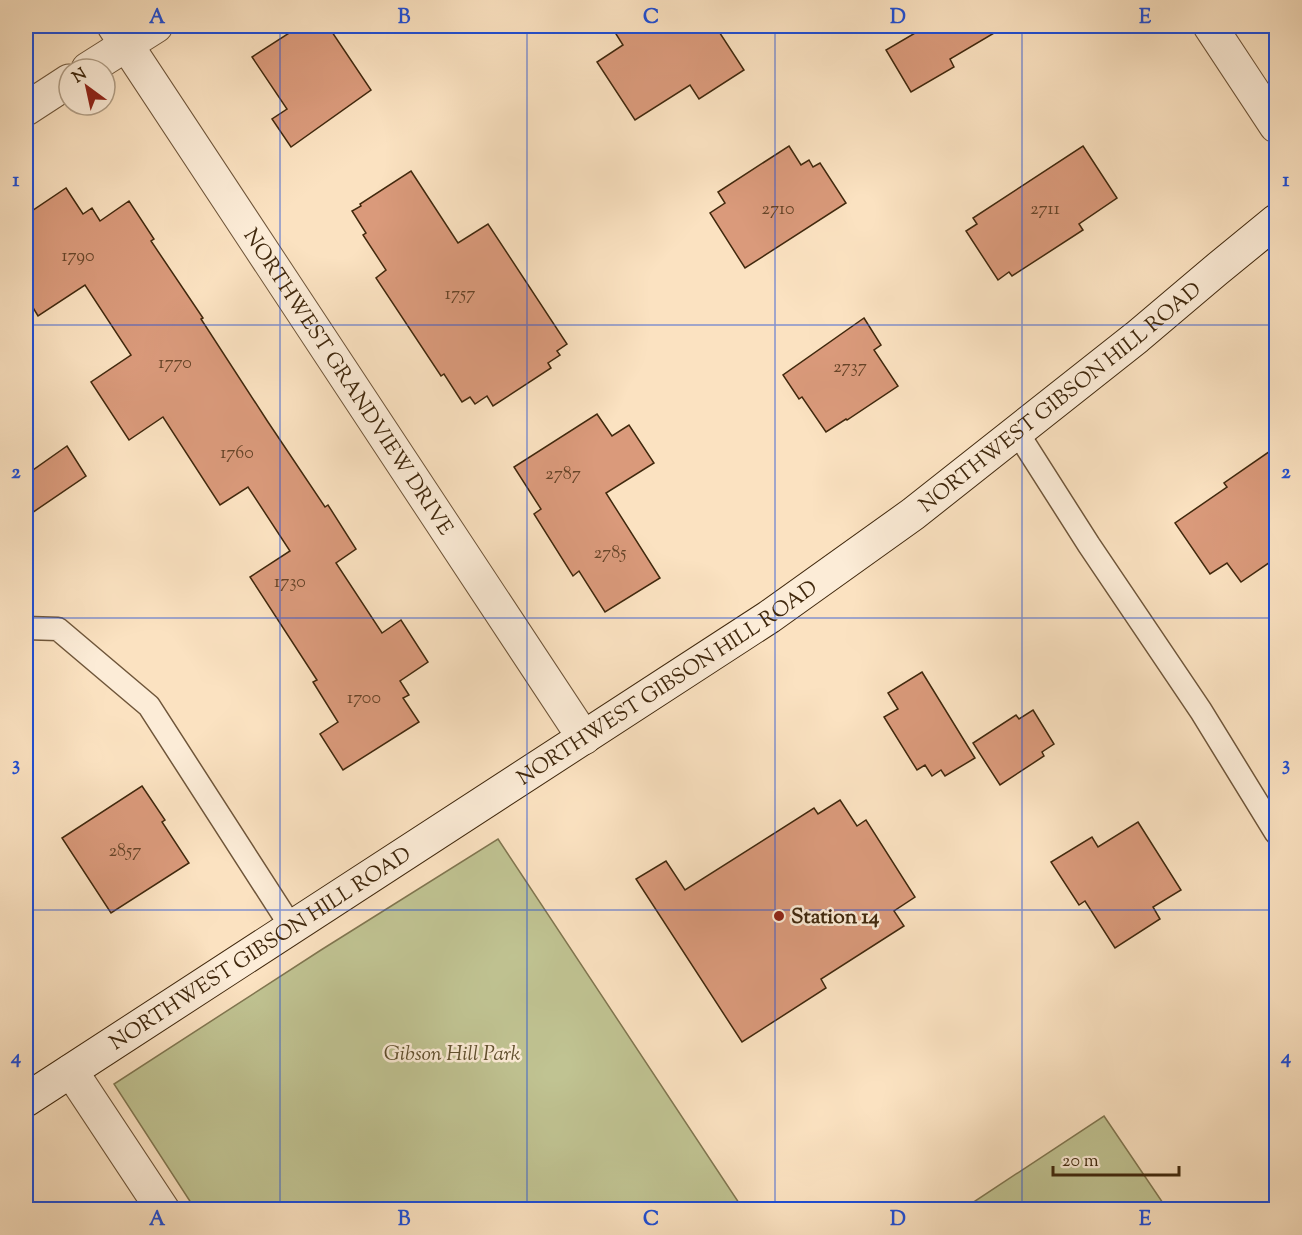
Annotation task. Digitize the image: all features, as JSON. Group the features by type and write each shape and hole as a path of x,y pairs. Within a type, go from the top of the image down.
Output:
{"main road":[{"path":"99,57 120,35 156,26"},
{"path":"1210,26 1276,126"},
{"name":"NORTHWEST GRANDVIEW DRIVE","path":"120,35 584,738"},
{"path":"26,110 57,89"},
{"name":"NORTHWEST GIBSON HILL ROAD","path":"26,1100 769,617 913,514 1137,337 1276,221"},
{"path":"71,1071 163,1209"}],"lane":[{"path":"1017,432 1089,545 1201,711 1276,833"},
{"path":"26,628 58,629 149,706 292,928"}],"green space":[{"name":"Gibson Hill Park","path":"498,839 743,1209 195,1209 114,1084"},
{"path":"1104,1116 1167,1209 963,1209"}],"building":[{"path":"300,26 328,26 371,90 291,147 272,119 287,109 252,57"},
{"path":"611,26 704,26 708,32 716,27 744,70 699,99 690,85 635,120 597,62 623,45"},
{"path":"927,26 1006,26 950,59 954,67 911,92 886,50"},
{"path":"789,146 801,165 809,160 813,167 820,163 846,203 745,268 710,213 725,203 718,192"},
{"path":"1083,146 1117,198 1079,224 1083,230 1012,276 1009,272 998,280 966,231 977,224 973,218"},
{"path":"411,171 458,243 488,224 567,344 557,351 560,355 548,363 551,368 493,406 487,396 475,404 470,397 462,402 444,374 441,376 376,278 386,270 363,235 366,233 352,211"},
{"path":"66,188 83,214 92,208 100,221 129,201 154,239 151,241 203,318 201,319 268,422 325,507 328,505 356,549 336,563 382,633 401,620 428,662 400,681 409,695 403,698 419,722 343,770 320,734 338,722 313,682 317,680 250,577 290,551 248,487 220,505 163,417 129,440 91,382 131,355 85,285 38,316 26,296 26,215"},
{"path":"864,318 881,345 874,350 898,386 826,432 802,397 799,399 783,375"},
{"path":"597,414 612,436 629,425 654,463 606,493 660,578 605,612 579,571 573,576 534,514 541,509 514,467"},
{"path":"67,446 86,476 26,517 26,475"},
{"path":"1276,447 1276,558 1241,582 1227,563 1210,574 1175,523 1227,487 1224,483"},
{"path":"922,672 975,758 945,776 941,770 932,776 925,765 917,770 884,717 898,709 888,693"},
{"path":"1033,710 1054,744 1042,752 1044,756 1000,785 973,743 1016,715 1019,719"},
{"path":"142,786 165,820 162,822 189,863 111,913 62,838"},
{"name":"Station 14","path":"840,800 857,826 866,820 915,897 894,911 904,926 821,979 826,988 742,1042 636,879 666,861 685,890 814,808 818,814"},
{"path":"1138,822 1181,890 1153,907 1160,919 1115,948 1085,901 1079,905 1051,862 1092,837 1098,847"}],"place":[{"name":"Station 14","path":"779,916"}]}
